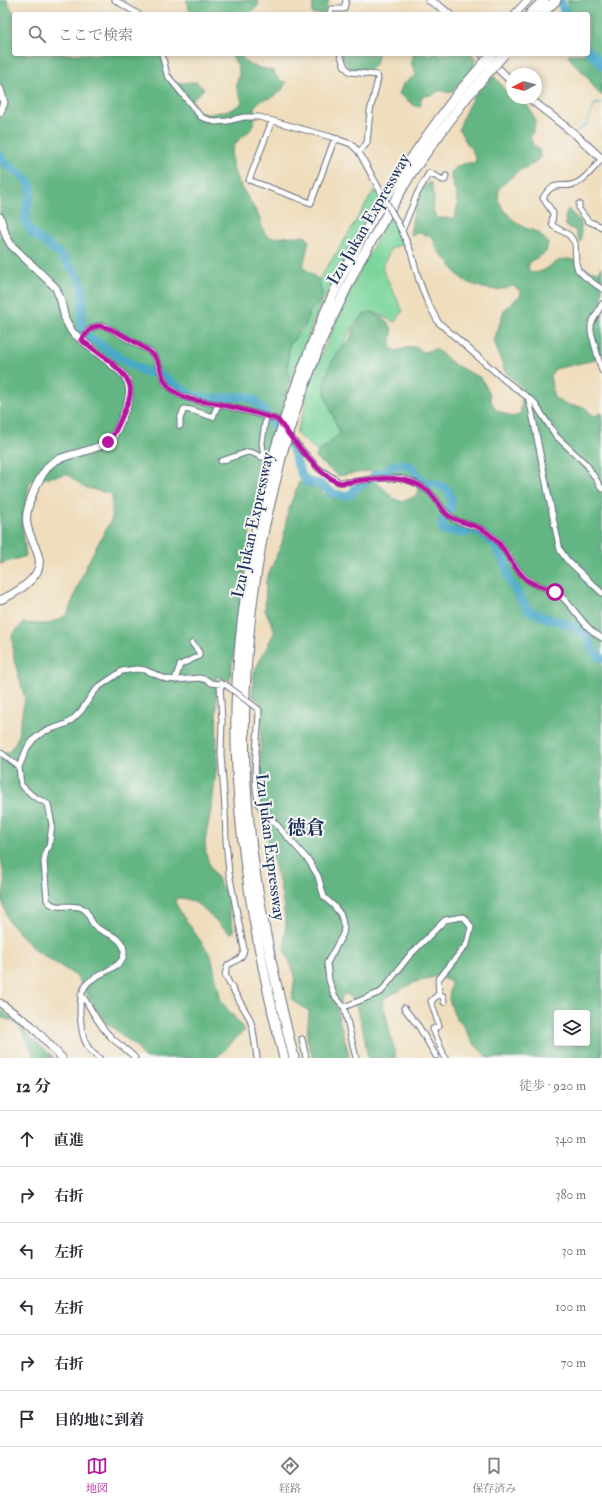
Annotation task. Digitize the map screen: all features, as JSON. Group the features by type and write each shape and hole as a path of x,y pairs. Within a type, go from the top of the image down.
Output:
{"highway":[{"path":"532,12 544,0"},
{"path":"544,12 556,0"},
{"name":"Izu Jukan Expressway","path":"284,1058 267,986 250,892 241,820 237,768 236,711 241,625 250,562 261,522 275,454 293,407 314,337 349,262 372,220 404,168 463,95 491,56"},
{"name":"Izu Jukan Expressway","path":"463,95 502,56"},
{"name":"Izu Jukan Expressway","path":"261,522 248,633 244,710 245,767 254,868 262,915 274,976 295,1058"}],"street":[{"path":"115,0 135,12"},
{"path":"330,12 331,9 344,9 346,0"},
{"path":"429,0 447,12"},
{"path":"517,12 528,0"},
{"path":"162,56 167,75 201,117 215,122 244,117 259,117 351,144 359,152 402,230 411,252 418,280 438,322 506,382 534,402 556,436 587,465 602,489"},
{"path":"341,56 345,67 350,72 377,75 378,79 370,111 367,143 359,152"},
{"path":"485,56 506,76"},
{"path":"0,89 4,103 0,112"},
{"path":"537,104 576,135 602,159 581,181 570,185 558,184 543,198 553,213 553,226 570,235 574,240 578,270 602,289"},
{"path":"272,121 249,180 311,203 333,143 338,139"},
{"path":"402,230 417,194 429,173 442,180 445,180 446,176"},
{"path":"579,204 578,209 588,221 602,227"},
{"path":"0,217 6,236 11,245 56,288 67,325 72,332 124,375 130,385 130,398 118,427 108,442 55,461 45,470 30,501 26,517 27,525 39,560 39,570 36,575 22,587 0,600"},
{"path":"602,304 591,324 591,332 602,371"},
{"path":"81,340 91,328 105,326 151,352 156,359 166,384 179,395 198,402 218,404 278,420 318,468 339,482 381,478 402,479 413,482 426,489 449,516 488,532 498,541 520,573 536,585 549,589 562,597 593,633 602,638"},
{"path":"528,397 560,550 567,560 602,593"},
{"path":"180,426 180,420 184,409 213,417 218,404"},
{"path":"221,461 248,452 261,457 264,456 262,443 266,416"},
{"path":"175,680 180,665 198,656 199,652 192,643"},
{"path":"98,1058 88,1048 85,1042 80,1012 81,994 86,983 120,963 124,956 123,946 116,938 93,924 84,909 69,906 54,906 47,900 44,862 45,855 49,847 52,825 48,804 33,796 21,785 19,767 27,748 34,739 43,732 66,724 73,719 82,711 93,693 118,673 137,669 145,670 175,680 199,678 212,683 220,683 226,685 258,709 256,795 259,805 309,861 318,876 324,897 334,906 341,916 344,928 343,934 327,963 329,980 334,995 344,1007 356,1058"},
{"path":"220,683 222,721 221,754 226,840 229,872 244,949 240,960 228,965 225,974 250,1019 257,1058"},
{"path":"0,752 19,767"},
{"path":"344,1007 381,992 409,956 444,920 462,917 466,918 471,927 467,944 438,980 440,994 443,996 444,1002"},
{"path":"81,994 109,1036 127,1049 135,1058"},
{"path":"440,994 431,1001 439,1026 433,1029 445,1058"},
{"path":"0,1003 32,1025 62,1058"},
{"path":"404,1008 419,1027 434,1057 442,1052"},
{"path":"302,1039 306,1058"}],"green space":[{"path":"0,0 7,0 13,12 12,56 165,56 165,68 174,83 196,82 204,89 187,105 189,109 206,114 233,109 242,103 237,90 239,70 232,56 242,56 243,59 250,65 273,71 279,80 286,82 282,90 271,98 261,100 254,107 253,126 236,143 232,155 232,164 235,173 258,215 266,235 268,237 301,236 306,237 309,240 303,267 318,279 322,293 320,302 310,311 305,325 290,343 287,368 290,379 288,393 268,451 250,529 230,681 216,676 217,762 213,798 205,842 206,854 210,866 226,894 234,932 230,933 193,901 177,898 175,902 211,956 221,1001 245,1030 216,1058 144,1058 137,1047 104,1021 76,976 35,950 8,921 2,899 5,882 0,854 0,755 9,752 17,740 25,698 14,660 12,635 23,623 48,624 67,615 86,566 112,518 112,494 83,487 67,474 30,481 22,524 26,556 0,564"},
{"path":"186,0 258,0 258,6 250,12 190,12"},
{"path":"313,0 329,0 325,12 312,12"},
{"path":"567,0 602,0 602,96 595,89 586,75 572,62 568,56 590,56 590,12 569,12"},
{"path":"342,56 378,56 377,61 373,67 367,70 349,69"},
{"path":"413,56 472,56 476,59 474,68 453,91 449,93 441,90 432,95 424,96 420,100 422,102 420,106 415,106 399,94 403,84 416,74 410,61"},
{"path":"490,77 495,77 506,90 506,104 526,104 535,119 533,132 530,137 533,145 539,150 540,157 535,163 517,172 499,188 498,199 503,209 512,219 525,228 538,232 548,243 546,252 530,262 528,268 530,272 541,272 563,259 573,260 584,268 599,272 602,267 602,356 594,360 555,369 550,376 554,398 569,405 584,407 594,416 602,413 602,1058 488,1058 471,1041 464,1027 454,1015 449,999 451,982 437,976 413,983 385,998 382,1002 396,1058 368,1058 362,1025 357,1009 349,995 343,994 337,1011 349,1055 348,1058 313,1058 307,1039 309,1011 292,1000 295,975 284,949 286,923 280,885 261,816 259,801 262,704 252,695 254,672 275,631 265,610 266,580 282,543 288,511 299,482 318,488 324,494 335,499 358,494 371,481 378,484 397,500 402,501 409,499 418,494 419,483 407,475 370,471 338,476 315,457 318,452 340,434 325,394 325,383 330,365 341,348 351,337 354,328 364,314 371,312 384,319 390,325 392,332 391,349 397,351 410,347 418,347 423,352 436,349 455,365 481,378 489,392 491,401 496,410 513,417 520,414 522,403 521,387 505,372 494,341 504,310 521,295 520,290 513,286 497,290 483,288 466,282 457,274 438,251 433,238 419,232 411,235 410,232 417,201 425,186 429,182 431,183 434,198 433,211 438,218 454,218 457,203 451,173 457,166 466,163 475,163 476,159 459,129 465,113 476,93 486,84"},
{"path":"375,189 380,197 360,227 318,310 290,384 288,360 290,343 305,327 310,311 315,305 319,291 318,280 342,244"},
{"path":"568,209 581,222 580,242 575,230 566,226 565,217"},
{"path":"389,216 406,242 391,249 382,268 403,311 395,322 373,312 364,314 355,324 331,363 325,379 325,394 340,434 318,452 296,433 306,405 303,401 313,372 358,275"},
{"path":"0,1010 15,1020 24,1031 54,1058 34,1058 20,1027 13,1021 0,1017"}],"waterway":[{"path":"560,0 564,12"},
{"path":"590,52 602,66"},
{"path":"577,131 587,124 594,105 602,103"},
{"path":"0,155 7,165 26,178 30,185 31,193 25,220 28,227 32,233 61,255 79,277 83,289 81,332 127,362 146,372 157,373 191,395 208,399 244,396 254,400 267,414"},
{"path":"270,421 293,448 296,461 307,482 320,484 332,493 344,496 352,494 355,489 366,482"},
{"path":"373,477 376,474 388,472 392,466 406,464 413,468 420,479 425,482 441,486 448,491 451,498 449,511"},
{"path":"445,516 442,526 444,531 465,533 472,529 482,534 495,545 506,566 509,580 528,610 546,618 564,623 587,635 593,650 602,658"}],"district":[{"name":"徳倉","path":"306,827"}],"route":[{"path":"108,442 118,427 130,398 130,385 128,380 121,372 81,340 91,328 96,326 105,326 151,352 156,359 166,384 179,395 198,402 218,404 278,420 293,440 318,468 336,481 341,483 381,478 394,478 413,482 426,489 449,516 488,532 498,541 520,573 528,580 536,585 555,592"}]}
